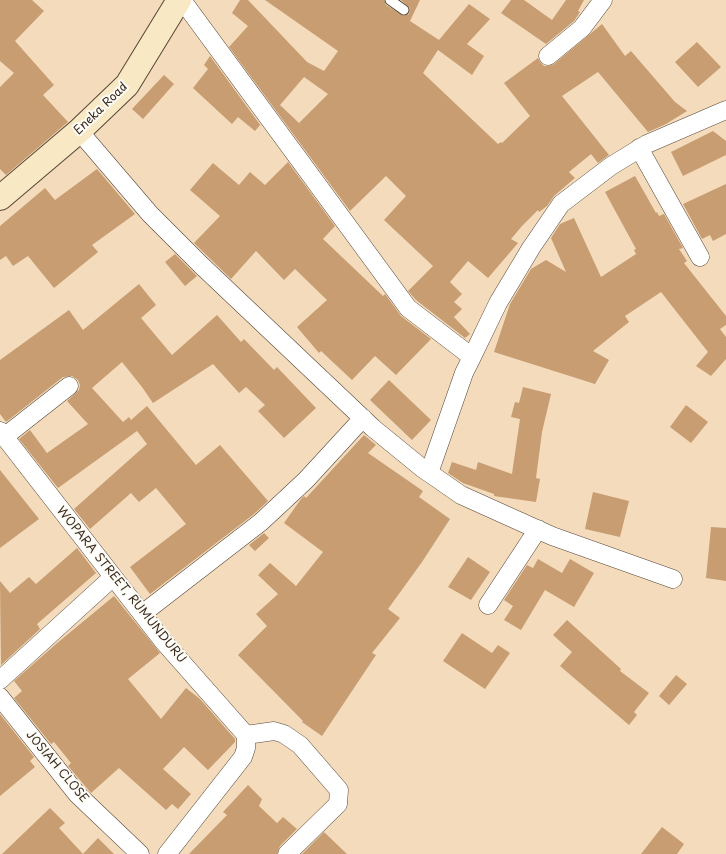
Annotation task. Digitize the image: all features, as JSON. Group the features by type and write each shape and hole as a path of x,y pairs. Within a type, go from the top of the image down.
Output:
{"main road":[{"name":"Eneka Road","path":"2,192 79,131 127,85 180,0"}],"street":[{"path":"180,0 408,308 472,357"},
{"path":"548,56 582,28 603,0"},
{"path":"429,473 464,373 498,302 561,204 611,166 639,148 726,110"},
{"path":"79,131 150,214 188,252 364,418 429,473 461,495 538,529 673,579"},
{"path":"639,148 700,257"},
{"path":"2,434 69,386"},
{"path":"142,614 261,522 306,480 364,418"},
{"name":"WOPARA STREET, RUMUNDURU","path":"2,434 163,640 246,734"},
{"path":"488,605 538,529"},
{"path":"0,680 113,577"},
{"name":"JOSIAH CLOSE","path":"0,697 77,794 140,854"},
{"path":"167,854 243,757 246,748 246,734 274,731 284,734 300,746 339,790 338,804 287,854"}],"lane":[{"path":"390,0 404,10"}],"building":[{"path":"0,0 32,0 44,11 15,41 54,85 43,95 68,122 6,175 0,169 0,87 14,73 0,61"},
{"path":"240,0 248,0 307,62 324,71 338,51 265,0 384,0 386,5 404,16 409,14 410,8 401,0 420,0 410,21 439,40 469,4 490,19 467,44 484,56 472,75 438,50 423,73 498,144 502,143 530,116 504,83 538,58 544,66 554,64 602,24 625,56 631,51 675,102 687,111 648,132 598,72 562,96 609,155 598,163 591,154 569,172 575,178 554,196 547,206 539,212 538,210 522,226 511,239 518,243 488,278 468,261 450,282 462,294 454,302 462,309 454,317 470,334 465,338 416,300 408,291 433,266 384,220 406,196 386,176 350,211 229,47 248,26 232,13","holes":["304,77 328,94 299,123 280,105"]},
{"path":"511,0 524,0 552,20 566,0 584,0 578,11 580,12 574,21 546,44 501,13"},
{"path":"697,42 721,67 698,87 675,62"},
{"path":"210,56 261,126 255,131 238,117 232,124 193,88 208,69 204,65"},
{"path":"164,75 174,84 143,119 132,109"},
{"path":"713,131 726,141 726,155 683,176 671,152"},
{"path":"288,162 335,226 323,239 383,296 385,294 401,316 431,339 396,375 375,356 352,380 321,351 319,353 297,327 327,300 295,269 284,280 256,251 231,279 194,243 220,216 190,190 213,163 239,185 250,172 265,185"},
{"path":"97,169 135,214 92,245 98,252 54,288 28,256 13,266 6,256 0,260 0,226 45,188 55,200"},
{"path":"635,176 656,213 659,216 664,214 683,248 679,249 687,261 684,263 726,316 726,325 720,329 726,337 726,359 711,376 696,366 708,352 661,292 625,316 629,322 593,351 609,360 595,384 494,352 510,304 531,269 546,260 566,272 551,238 560,224 574,218 601,277 636,254 634,250 636,249 605,192"},
{"path":"726,184 726,234 713,241 710,235 702,239 683,204"},
{"path":"175,254 197,276 185,286 165,262"},
{"path":"139,284 156,305 141,318 172,355 217,315 241,342 244,339 274,370 277,367 316,408 284,438 258,411 265,405 246,387 239,393 213,364 153,403 122,362 92,388 123,422 129,417 131,420 147,406 196,465 220,445 268,501 254,514 150,594 130,567 186,524 156,488 139,502 131,493 90,529 74,509 147,444 137,431 58,488 19,439 30,430 47,453 88,424 67,401 79,390 78,380 72,376 63,377 6,422 0,414 0,360 69,310 83,330"},
{"path":"389,380 431,420 412,440 370,400"},
{"path":"523,387 551,394 542,432 536,478 540,479 536,502 494,496 494,494 463,483 448,473 452,462 476,470 478,462 512,474 520,419 511,417 515,402 519,403"},
{"path":"686,405 708,422 691,443 670,427"},
{"path":"364,435 376,445 368,453 423,491 419,497 450,519 388,609 400,618 372,653 376,655 322,736 302,722 238,655 267,626 256,614 278,594 258,575 270,563 296,586 323,552 284,523 301,499 304,496 306,498"},
{"path":"0,470 39,519 0,548"},
{"path":"593,492 629,501 620,537 585,529"},
{"path":"711,527 726,528 726,581 706,578"},
{"path":"264,533 269,538 255,551 249,545"},
{"path":"77,548 96,573 37,624 40,629 1,665 0,581 10,593 29,577 36,584"},
{"path":"468,557 490,572 471,600 448,587"},
{"path":"538,559 562,573 570,559 594,573 574,607 545,590 521,630 504,620 513,606 504,600 527,565 533,568"},
{"path":"114,596 160,653 128,679 161,719 186,688 200,699 235,739 235,742 208,770 184,747 163,769 191,794 178,809 172,804 166,810 119,768 91,793 68,766 71,763 54,742 51,744 14,698 22,691 14,681"},
{"path":"567,620 621,669 620,671 649,693 634,712 637,715 629,725 560,666 572,652 553,635"},
{"path":"462,633 492,653 498,645 510,653 485,689 443,661"},
{"path":"676,675 687,684 669,705 659,696"},
{"path":"0,714 34,757 30,761 35,767 0,796"},
{"path":"248,785 262,799 259,806 277,823 283,817 297,829 280,846 277,854 189,854 227,815 223,812"},
{"path":"50,808 65,823 59,828 83,854 2,854"},
{"path":"662,827 684,844 677,854 641,854"},
{"path":"324,832 347,854 302,854"},
{"path":"98,838 114,854 83,854"}]}
